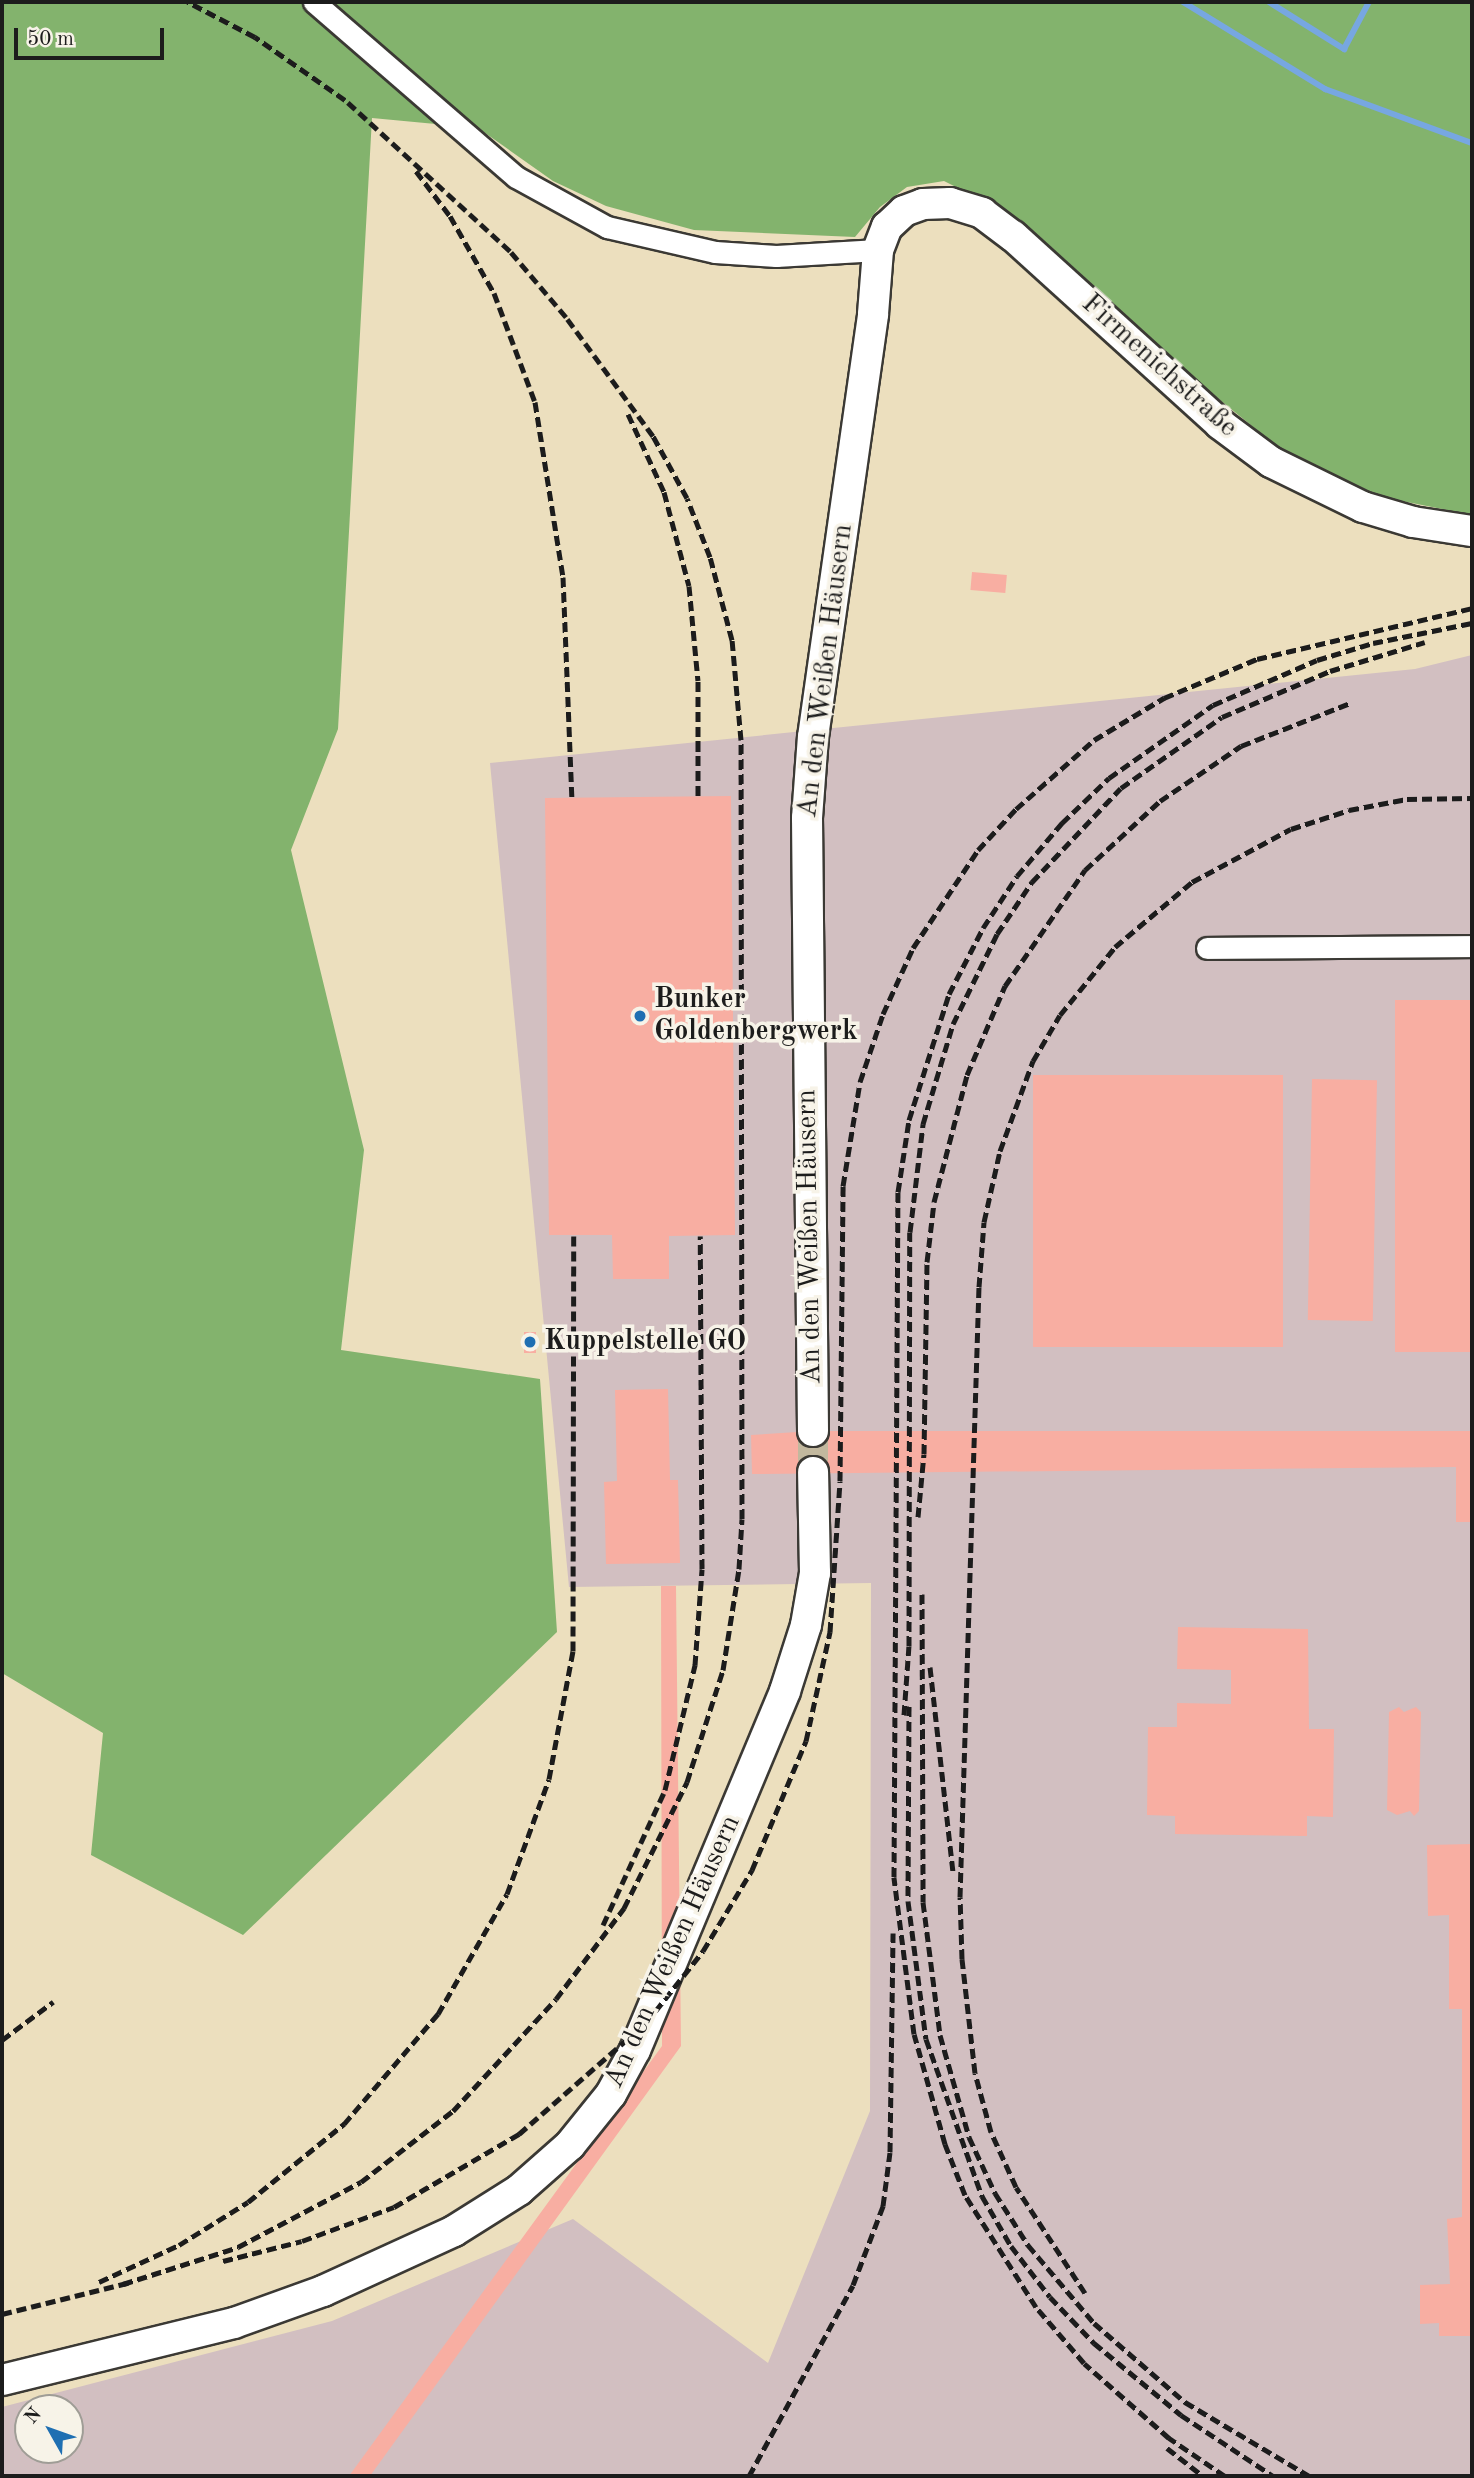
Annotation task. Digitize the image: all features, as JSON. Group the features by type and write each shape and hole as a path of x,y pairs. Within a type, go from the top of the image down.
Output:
{"street":[{"path":"314,2 516,177 607,227 663,243 738,254 878,250"},
{"name":"Firmenichstraße","path":"878,250 895,219 923,204 950,203 982,213 1052,271 1220,424 1271,462 1315,487 1376,511 1472,531"},
{"name":"An den Weißen Häusern","path":"813,1431 807,818 813,737 873,314 878,250"},
{"path":"1207,948 1472,946"},
{"name":"An den Weißen Häusern","path":"2,2380 234,2323 323,2291 454,2231 519,2190 570,2145 611,2094 635,2049 785,1691 806,1625 815,1573 813,1472"}],"shaded area":[{"path":"1472,655 1472,2476 2,2476 2,2407 14,2404 14,2464 84,2464 84,2394 52,2394 332,2321 573,2219 768,2363 870,2111 871,1583 569,1587 490,763 1415,669"}],"green space":[{"path":"2,2 1472,2 1472,515 1387,498 1330,476 1278,447 1183,370 1016,217 944,181 907,187 880,207 855,237 694,230 606,206 553,181 478,128 372,118 338,729 291,850 364,1150 341,1350 540,1379 557,1632 243,1935 91,1855 103,1733 2,1673"}],"building":[{"path":"972,572 1007,575 1005,593 970,590"},
{"name":"Bunker Goldenbergwerk","path":"731,796 735,1235 669,1236 669,1279 613,1279 612,1235 549,1235 545,798"},
{"path":"1395,1000 1472,1000 1472,1352 1395,1352"},
{"path":"1033,1075 1283,1075 1283,1347 1033,1347"},
{"path":"1312,1079 1377,1080 1373,1321 1308,1320"},
{"name":"Kuppelstelle GO","path":"524,1332 536,1332 536,1353 524,1353"},
{"path":"668,1389 670,1480 678,1480 680,1563 606,1564 604,1482 617,1481 615,1390"},
{"path":"813,1431 1472,1431 1472,1522 1456,1522 1456,1467 752,1474 751,1435"},
{"path":"661,1586 676,1586 681,2046 370,2476 349,2476 662,2046"},
{"path":"1178,1627 1308,1629 1309,1729 1334,1729 1333,1817 1307,1816 1307,1836 1175,1834 1175,1816 1147,1815 1148,1727 1177,1727 1177,1703 1231,1704 1231,1670 1177,1669"},
{"path":"1399,1707 1404,1712 1416,1707 1421,1712 1419,1811 1414,1816 1410,1811 1397,1815 1387,1810 1389,1712"},
{"path":"1472,1844 1472,2336 1439,2336 1439,2323 1420,2324 1420,2285 1450,2284 1447,2219 1462,2217 1462,2009 1449,2009 1449,1915 1428,1916 1427,1845"}],"waterway":[{"path":"1183,2 1325,89 1472,143"},
{"path":"1269,2 1344,49 1369,2"}],"tunnel":[{"path":"813,1431 813,1472"}],"railway":[{"path":"123,2284 238,2247 361,2182 453,2111 556,1999 624,1908 687,1782 723,1670 739,1569 742,1519 741,740 732,640 710,557 687,498 653,436 566,317 510,251 345,100 255,37 188,2"},
{"path":"416,171 450,216 494,293 535,402 563,577 572,798"},
{"path":"628,414 664,492 689,586 698,681 698,797"},
{"path":"223,2261 302,2241 394,2207 519,2134 646,2023 703,1951 752,1870 806,1741 830,1632 840,1481 843,1186 860,1082 883,1014 913,948 978,850 1016,809 1094,740 1164,698 1257,659 1472,608"},
{"path":"1225,2476 1169,2438 1084,2363 1036,2307 965,2195 945,2144 914,2034 894,1877 898,1192 909,1120 949,994 983,928 1017,876 1062,823 1109,778 1213,705 1317,660 1373,643 1472,623"},
{"path":"904,1715 909,1646 910,1232 923,1124 953,1024 997,934 1032,882 1121,788 1222,717 1330,671 1425,642"},
{"path":"918,1517 924,1454 927,1262 934,1202 967,1075 1005,986 1085,870 1160,801 1241,746 1350,703"},
{"path":"1085,2293 1016,2187 991,2132 975,2073 962,1959 960,1897 979,1287 984,1222 1000,1151 1033,1061 1060,1015 1115,947 1192,882 1291,829 1349,810 1407,799 1472,798"},
{"path":"99,2282 179,2245 248,2202 344,2124 438,2014 507,1894 549,1779 573,1651 574,1235"},
{"path":"603,1925 665,1790 695,1665 702,1569 700,1236"},
{"path":"922,1594 923,1902 940,2035 969,2137 995,2193 1028,2245 1094,2323 1185,2402 1309,2476"},
{"path":"930,1667 953,1873"},
{"path":"909,1706 908,1901 926,2039 982,2196 1011,2246 1050,2297 1094,2343 1181,2415 1273,2476"},
{"path":"749,2476 853,2285 883,2206 890,2152 893,1933"},
{"path":"2,2040 53,2002"},
{"path":"2,2314 131,2282"},
{"path":"1167,2448 1203,2476"}],"place":[{"name":"Bunker Goldenbergwerk","path":"640,1016"},
{"name":"Kuppelstelle GO","path":"530,1342"}]}
